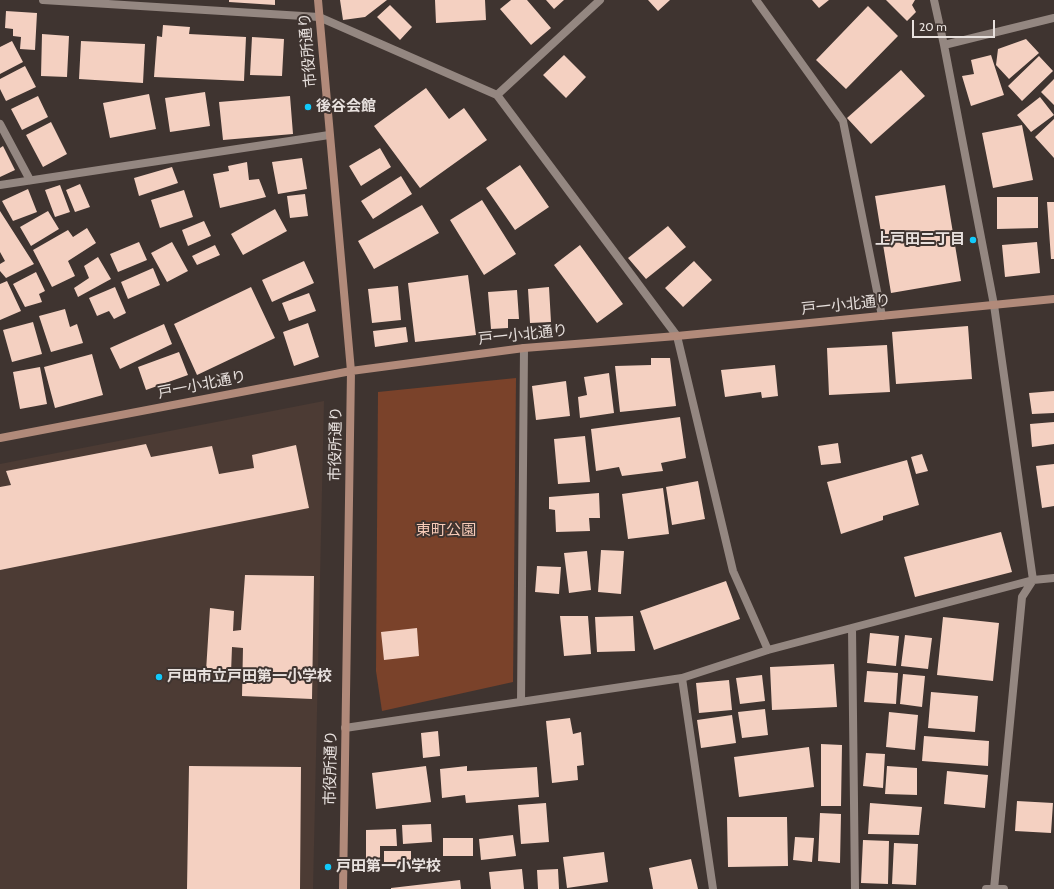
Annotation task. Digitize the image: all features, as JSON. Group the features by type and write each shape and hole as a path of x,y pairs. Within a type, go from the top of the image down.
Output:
{"street":[{"path":"43,0 319,17 497,95 676,336 733,571 768,650"},
{"name":"市役所通り","path":"318,0 351,371 343,889"},
{"path":"497,95 600,0"},
{"path":"756,0 843,121 882,316"},
{"path":"934,0 994,305 1033,580 1022,597 994,889"},
{"path":"944,45 1054,18"},
{"path":"0,124 30,180"},
{"path":"0,185 329,135"},
{"name":"戸一小北通り","path":"0,438 351,371 524,348 676,336 1054,299"},
{"path":"521,702 524,348"},
{"path":"346,728 682,678 768,650 1033,580 1054,578"},
{"path":"852,628 855,889"},
{"path":"682,678 713,889"},
{"path":"986,889 1004,889"}],"shaded area":[{"name":"戸田市立戸田第一小学校","path":"324,401 313,889 0,889 0,464"}],"green space":[{"name":"東町公園","path":"516,378 513,682 382,711 376,671 378,392"}],"building":[{"path":"229,0 275,0 275,5 229,2"},
{"path":"340,0 387,0 365,17 343,20"},
{"path":"435,0 485,0 486,20 436,23"},
{"path":"511,0 527,0 551,28 531,45 500,9"},
{"path":"546,0 564,0 554,9"},
{"path":"648,0 670,0 658,11"},
{"path":"812,0 829,0 819,8"},
{"path":"886,0 915,0 912,5 916,12 907,21"},
{"path":"390,5 412,27 400,40 377,17"},
{"path":"868,6 898,36 846,89 816,60"},
{"path":"6,11 37,13 35,50 20,49 21,37 13,36 13,29 5,28"},
{"path":"163,25 190,27 189,34 246,37 244,81 154,77 157,36 162,37"},
{"path":"42,34 69,36 67,77 41,76"},
{"path":"252,37 284,39 282,76 250,75"},
{"path":"1026,39 1039,53 1009,79 996,65 998,49"},
{"path":"12,41 23,62 0,74 0,47"},
{"path":"81,41 145,44 143,83 79,79"},
{"path":"564,55 586,77 566,98 543,75"},
{"path":"991,55 1004,95 971,106 962,76 974,74 971,60"},
{"path":"1039,56 1053,71 1022,101 1008,86"},
{"path":"25,66 36,87 6,101 0,89 0,79"},
{"path":"901,70 925,96 871,144 847,118"},
{"path":"1054,79 1054,105 1041,92"},
{"path":"426,88 449,119 464,108 487,140 420,188 374,126"},
{"path":"205,92 210,126 170,132 165,98"},
{"path":"149,94 156,129 110,138 103,103"},
{"path":"38,96 48,117 22,130 11,109"},
{"path":"290,96 293,134 223,140 219,102"},
{"path":"1040,97 1054,115 1031,132 1017,115"},
{"path":"1054,119 1054,158 1035,137"},
{"path":"51,122 67,154 43,167 26,135"},
{"path":"1022,125 1033,180 993,188 982,133"},
{"path":"3,146 15,170 0,177 0,148"},
{"path":"380,148 391,167 361,186 349,166"},
{"path":"302,158 307,189 278,194 272,162"},
{"path":"247,162 249,180 259,179 266,197 220,208 213,174 229,171 228,166"},
{"path":"520,165 549,207 515,230 486,188"},
{"path":"172,167 178,183 139,196 134,178"},
{"path":"401,176 412,194 373,219 361,201"},
{"path":"80,184 90,207 75,212 66,190"},
{"path":"60,185 70,212 55,217 45,190"},
{"path":"945,185 961,281 891,293 875,196"},
{"path":"28,189 37,212 13,221 2,201"},
{"path":"184,190 193,217 160,228 151,200"},
{"path":"305,194 308,216 290,218 287,196"},
{"path":"997,197 1038,197 1038,228 997,229"},
{"path":"482,200 516,254 484,275 450,220"},
{"path":"1047,202 1054,202 1054,259 1051,259"},
{"path":"422,205 439,233 374,269 358,241"},
{"path":"275,209 287,231 243,255 231,234"},
{"path":"0,211 34,264 6,278 0,271 0,264 5,261 0,252"},
{"path":"48,211 59,229 31,246 20,227"},
{"path":"204,221 211,236 188,246 182,230"},
{"path":"668,226 686,247 646,279 628,258"},
{"path":"87,228 96,243 68,261 75,276 52,287 33,250 68,230 73,237"},
{"path":"139,242 147,260 118,272 110,254"},
{"path":"172,242 188,271 167,282 151,253"},
{"path":"1037,242 1040,273 1005,277 1002,245"},
{"path":"215,245 220,255 197,265 192,256"},
{"path":"580,245 623,304 597,323 554,265"},
{"path":"98,257 111,279 78,297 74,288 89,278 84,266"},
{"path":"304,261 314,283 272,302 262,280"},
{"path":"694,261 712,280 683,307 665,288"},
{"path":"153,268 160,285 128,299 121,282"},
{"path":"36,272 45,291 39,294 42,302 25,307 13,284"},
{"path":"468,275 476,335 415,342 408,283"},
{"path":"7,281 21,311 0,320 0,284"},
{"path":"398,286 401,320 372,323 368,289"},
{"path":"115,287 126,313 114,319 109,311 97,316 89,298"},
{"path":"251,287 275,338 197,375 174,324"},
{"path":"549,287 551,322 530,323 528,289"},
{"path":"517,290 519,319 508,319 508,328 491,329 488,292"},
{"path":"309,293 316,311 289,321 282,303"},
{"path":"65,309 70,327 77,324 83,343 51,352 39,316"},
{"path":"33,322 42,354 12,362 3,330"},
{"path":"308,323 319,357 294,366 283,332"},
{"path":"164,324 172,344 120,369 110,348"},
{"path":"968,326 972,379 896,384 892,332"},
{"path":"406,327 408,342 375,347 373,331"},
{"path":"887,345 890,392 829,395 827,348"},
{"path":"179,352 188,375 146,390 138,367"},
{"path":"92,354 103,395 55,408 44,367"},
{"path":"651,358 670,358 676,406 620,412 615,366 651,365"},
{"path":"775,365 778,396 762,398 761,392 725,397 721,370"},
{"path":"40,367 47,404 20,409 13,372"},
{"path":"609,373 614,413 580,418 578,397 587,395 584,377"},
{"path":"566,381 570,416 536,420 532,386"},
{"path":"1054,391 1054,413 1032,414 1029,393"},
{"path":"680,417 686,458 661,463 663,471 622,476 619,467 596,471 591,429"},
{"path":"1054,422 1054,444 1032,447 1030,424"},
{"path":"585,436 590,482 558,484 554,439"},
{"path":"838,443 841,463 821,465 818,446"},
{"path":"146,444 151,457 212,446 219,474 254,468 252,455 296,445 309,508 0,570 0,487 11,485 6,471"},
{"path":"922,454 928,471 916,474 911,457"},
{"path":"907,460 919,505 883,516 883,520 841,534 827,482"},
{"path":"1054,464 1054,506 1042,508 1036,466"},
{"path":"698,481 705,519 672,525 666,487"},
{"path":"663,488 669,534 628,539 622,494"},
{"path":"599,493 600,518 589,518 590,531 556,532 555,510 549,509 549,497"},
{"path":"1001,532 1012,572 915,597 904,557"},
{"path":"601,550 624,551 621,594 598,592"},
{"path":"587,551 591,590 569,593 564,553"},
{"path":"537,566 561,567 559,594 535,592"},
{"path":"245,575 314,576 312,699 242,696 243,648 232,647 231,673 206,671 210,608 234,611 233,631 241,630"},
{"path":"726,581 740,619 654,650 640,611"},
{"path":"560,616 588,616 591,654 564,656"},
{"path":"633,616 635,651 597,652 595,617"},
{"path":"943,617 999,623 993,681 937,675"},
{"path":"417,628 419,656 384,660 381,632"},
{"path":"870,633 899,636 896,666 867,663"},
{"path":"905,635 932,638 928,669 901,666"},
{"path":"834,664 837,707 772,710 770,667"},
{"path":"867,671 898,673 896,704 864,702"},
{"path":"903,674 925,676 922,707 900,704"},
{"path":"762,675 765,701 740,704 736,678"},
{"path":"729,680 732,710 699,713 696,683"},
{"path":"931,692 978,696 975,732 928,728"},
{"path":"765,709 768,735 742,738 738,712"},
{"path":"889,712 918,715 915,750 886,747"},
{"path":"732,715 736,743 701,748 697,720"},
{"path":"570,718 573,734 581,732 584,765 577,766 578,780 552,783 546,721"},
{"path":"438,731 440,756 423,758 421,733"},
{"path":"924,736 989,741 988,766 922,761"},
{"path":"821,744 842,745 841,806 821,806"},
{"path":"809,747 814,787 739,797 734,757"},
{"path":"866,753 885,754 883,788 863,786"},
{"path":"189,766 301,767 300,889 187,889"},
{"path":"426,766 431,802 376,809 372,773"},
{"path":"467,766 467,771 537,767 539,797 466,803 465,795 442,798 440,769"},
{"path":"887,766 917,768 917,795 885,794"},
{"path":"947,771 988,775 985,808 944,804"},
{"path":"1017,801 1053,803 1051,833 1015,831"},
{"path":"546,803 549,842 521,844 518,805"},
{"path":"870,803 922,807 919,835 868,834"},
{"path":"820,813 841,814 840,863 818,861"},
{"path":"727,817 787,817 788,866 728,867"},
{"path":"431,824 432,842 403,844 402,825"},
{"path":"396,829 397,846 380,846 380,862 366,861 366,830"},
{"path":"513,835 516,856 481,860 479,839"},
{"path":"795,837 814,838 812,862 793,860"},
{"path":"443,838 473,838 473,856 443,856"},
{"path":"863,840 889,841 888,884 861,883"},
{"path":"894,843 918,844 916,885 892,884"},
{"path":"384,851 411,851 411,868 384,868"},
{"path":"604,852 608,882 567,888 563,857"},
{"path":"691,859 698,889 653,889 649,868"},
{"path":"522,869 524,889 491,889 489,872"},
{"path":"558,869 559,889 538,889 537,870"},
{"path":"460,880 461,889 391,889 391,888"}],"place":[{"name":"後谷会館","path":"308,107"},
{"name":"上戸田二丁目","path":"973,240"},
{"name":"戸田市立戸田第一小学校","path":"159,677"},
{"name":"戸田第一小学校","path":"328,867"}]}
